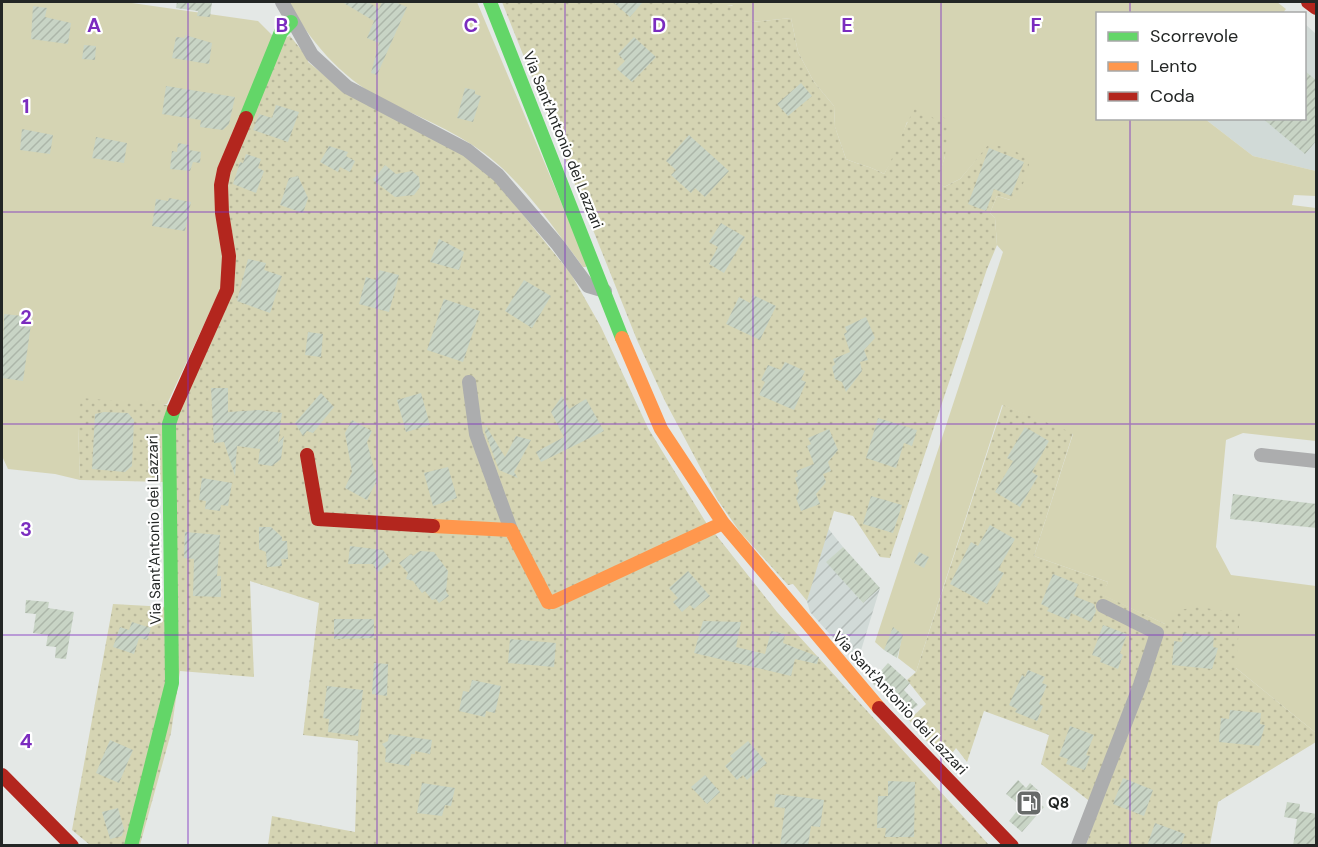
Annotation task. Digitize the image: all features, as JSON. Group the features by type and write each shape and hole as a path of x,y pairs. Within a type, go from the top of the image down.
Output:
{"street":[{"path":"282,2 291,22 312,55 347,87 467,150 498,176 558,244 588,286 605,291"},
{"name":"Via Sant'Antonio dei Lazzari","path":"490,2 625,345 661,429 723,523 857,685 1012,846"},
{"path":"1308,2 1317,8"},
{"name":"Via Sant'Antonio dei Lazzari","path":"131,846 172,683 169,424 180,389 222,305 229,283 219,185 280,32 291,22"},
{"path":"469,382 477,434 511,530 548,602 553,602 723,523"},
{"path":"307,455 318,519 511,530"},
{"path":"1261,455 1317,461"},
{"path":"1078,846 1140,685 1157,633 1103,606"},
{"path":"2,775 72,846"}],"shaded area":[{"path":"1306,25 1316,34 1316,171 1253,156 1206,120 1306,120"},
{"path":"827,527 843,547 827,562 863,603 880,588 859,657 854,661 810,612 807,601"}],"green space":[{"path":"2,2 125,2 258,21 273,36 220,290 167,404 78,427 80,480 55,474 8,469 2,456"},
{"path":"289,2 477,2 587,264 586,267 583,267 525,192 498,165 472,144 379,97 352,79 316,43"},
{"path":"502,2 716,2 721,6 745,5 752,22 791,18 798,52 814,82 834,106 835,127 846,159 884,174 916,107 935,119 941,115 949,122 945,156 938,181 944,187 960,179 989,144 1017,152 1029,164 1018,193 1011,200 997,196 990,213 995,218 997,245 890,558 880,557 853,516 834,511 807,601 793,584 788,585 740,532 717,499 665,401 637,340"},
{"path":"716,2 1277,2 1286,9 1284,12 1096,12 1096,120 1206,120 1253,156 1316,171 1316,196 1294,195 1292,205 1316,208 1316,441 1243,433 1226,440 1216,547 1231,575 1316,586 1316,733 1236,668 1165,624 1102,595 1108,582 1034,556 1073,434 1002,405 916,672 898,658 902,635 884,650 875,642 1003,252 997,245 995,218 990,213 997,196 1010,200 989,145 960,179 944,187 937,182 945,156 935,119 907,122 896,154 884,174 846,159 835,127 834,106 814,82 798,52 791,18 751,22 732,5 721,7"},
{"path":"290,36 308,58 308,62 338,86 465,155 494,179 571,274 601,327 648,428 705,521 777,612 989,845 268,845 272,816 355,832 358,741 303,735 319,603 250,581 254,677 180,671 171,733 140,845 90,845 72,830 113,604 167,607 165,482 80,480 78,427 81,398 179,406 224,313 225,191 281,39"},
{"path":"1003,405 1073,433 1034,556 1108,582 1103,595 1165,624 1173,611 1198,607 1240,613 1236,668 1316,733 1316,742 1218,802 1210,845 1086,845 1090,834 1086,831 1096,806 1041,764 1049,735 984,711 967,762 956,748 945,763 909,720 926,704 907,680 916,672"}],"building":[{"path":"177,2 212,2 210,17 197,16 198,11 176,8"},
{"path":"342,2 368,2 379,9 382,2 395,2 407,7 377,75 371,73 379,43 367,38 374,21"},
{"path":"613,2 643,2 630,17"},
{"path":"33,6 47,8 45,17 71,23 68,44 31,39"},
{"path":"185,35 212,43 209,64 172,58 176,37 185,38"},
{"path":"634,37 656,57 632,82 617,69 625,61 618,54"},
{"path":"84,45 96,46 95,60 82,59"},
{"path":"1306,72 1317,81 1317,140 1305,154 1264,120 1306,120"},
{"path":"801,83 812,96 788,116 777,104"},
{"path":"166,86 235,97 229,124 223,130 200,127 201,120 162,114"},
{"path":"465,88 475,90 475,94 481,96 473,122 457,118"},
{"path":"276,105 299,112 288,142 253,130 259,114 272,118"},
{"path":"22,129 53,135 50,154 20,150"},
{"path":"689,135 729,171 705,197 695,188 691,193 671,175 676,170 666,161"},
{"path":"96,137 127,143 124,163 92,158"},
{"path":"178,143 189,145 189,150 201,152 200,163 193,162 190,171 170,169 172,151 177,152"},
{"path":"329,146 348,152 346,156 355,161 350,172 340,167 338,172 320,162"},
{"path":"989,148 1024,162 1011,196 994,189 986,211 968,204"},
{"path":"246,154 261,159 258,168 264,171 256,193 233,184 240,162 243,163"},
{"path":"385,165 396,174 412,171 419,177 420,187 414,195 395,197 373,180"},
{"path":"298,176 308,198 303,213 280,205 289,178"},
{"path":"169,198 191,202 185,231 152,226 156,199 168,201"},
{"path":"721,223 745,237 724,273 709,264 718,247 709,242"},
{"path":"439,239 464,252 459,270 430,262"},
{"path":"248,259 266,263 264,270 282,276 270,313 237,301"},
{"path":"379,270 399,275 389,312 359,304 366,277 376,280"},
{"path":"524,280 551,296 532,328 505,311"},
{"path":"753,295 776,306 760,340 726,324 739,297 750,303"},
{"path":"444,299 480,311 463,362 427,350"},
{"path":"4,314 32,317 23,381 2,378"},
{"path":"866,317 875,338 864,350 868,360 860,362 862,371 846,392 842,382 835,379 833,359 850,352 844,334 847,332 845,327"},
{"path":"308,332 323,334 321,357 305,355"},
{"path":"785,362 805,371 801,380 806,382 794,410 759,395 765,382 761,380 768,365 781,370"},
{"path":"211,388 228,388 228,412 259,410 282,413 278,443 284,436 281,459 272,466 258,464 260,449 237,446 235,476 224,442 214,443"},
{"path":"321,393 334,407 313,433 307,431 303,436 295,423"},
{"path":"421,393 430,425 406,432 397,400"},
{"path":"562,396 569,409 586,399 604,431 541,462 536,452 564,437 551,412"},
{"path":"128,413 134,420 132,466 125,472 92,469 95,414"},
{"path":"878,418 917,430 912,446 904,443 896,468 866,458"},
{"path":"352,420 372,431 367,442 377,480 367,500 345,488 352,472 345,433"},
{"path":"486,426 505,457 516,436 531,440 514,472 518,478 499,470 485,432"},
{"path":"1025,427 1049,441 1032,472 1038,476 1020,507 995,492 1013,461 1007,458"},
{"path":"829,429 838,450 828,462 831,471 823,474 826,482 816,494 820,504 801,511 796,498 799,491 795,478 798,476 796,471 814,464 807,446 811,444 808,438"},
{"path":"448,467 457,498 433,506 424,473"},
{"path":"202,478 232,483 228,506 221,505 220,511 205,509 206,501 199,500"},
{"path":"1233,494 1317,504 1317,528 1230,519"},
{"path":"871,496 902,505 893,533 863,524"},
{"path":"990,525 1015,539 998,570 1004,573 987,604 950,584 971,542 978,546"},
{"path":"259,527 271,527 282,537 282,541 287,541 288,559 281,559 282,566 267,567 266,552 259,549"},
{"path":"185,532 220,535 217,576 221,576 221,597 193,596 194,559 184,558"},
{"path":"350,546 383,550 391,561 378,572 373,564 348,564"},
{"path":"843,547 880,588 863,603 826,562"},
{"path":"420,551 434,552 448,571 446,591 449,596 439,603 436,599 432,600 425,591 422,593 413,581 406,579 408,573 399,563 411,554 413,556"},
{"path":"919,552 929,557 924,568 914,563"},
{"path":"688,571 710,596 694,609 690,605 682,612 673,602 678,598 669,588"},
{"path":"1053,574 1078,584 1074,596 1094,604 1096,611 1091,622 1071,613 1069,620 1047,611 1049,608 1041,604"},
{"path":"26,600 49,602 48,608 74,612 66,659 55,658 56,647 46,646 48,635 33,633 36,614 25,613"},
{"path":"334,619 374,619 374,638 334,639"},
{"path":"703,621 741,622 736,647 765,654 771,631 785,634 783,643 819,657 817,664 795,659 791,676 694,653"},
{"path":"132,622 151,628 147,640 139,638 134,654 113,647 120,627 129,630"},
{"path":"1103,625 1127,634 1120,653 1123,655 1118,669 1100,662 1101,658 1092,655"},
{"path":"893,627 903,635 897,658 884,650"},
{"path":"1183,633 1214,636 1213,647 1218,648 1212,669 1172,665 1174,641 1182,642"},
{"path":"510,639 556,643 554,667 508,663"},
{"path":"374,663 388,664 387,696 372,694"},
{"path":"888,663 910,683 904,690 918,705 903,716 893,702 871,682"},
{"path":"1028,670 1045,677 1042,683 1047,685 1039,704 1043,706 1037,721 1015,712 1017,709 1009,705 1022,675 1025,677"},
{"path":"472,680 501,686 495,713 486,711 485,717 459,711 463,691 469,692"},
{"path":"327,686 363,690 358,736 328,732 329,719 323,718"},
{"path":"1230,710 1261,713 1260,724 1265,725 1259,746 1219,742 1221,718 1229,719"},
{"path":"1070,726 1094,735 1086,755 1090,756 1085,770 1066,764 1068,759 1059,756"},
{"path":"389,734 432,740 430,754 415,751 415,754 411,754 409,766 385,762 386,749 382,744 388,741"},
{"path":"110,740 133,750 119,783 96,773"},
{"path":"748,741 767,763 747,780 743,775 737,780 725,766 733,759 730,756"},
{"path":"705,775 720,792 707,804 691,787"},
{"path":"1123,778 1153,790 1144,816 1113,804"},
{"name":"Q8","path":"1018,780 1026,788 1030,783 1042,794 1036,801 1044,807 1022,832 1009,821 1021,806 1006,794"},
{"path":"888,781 915,782 914,837 885,837 886,828 877,828 878,796 888,796"},
{"path":"422,783 455,788 451,806 445,805 442,816 417,813"},
{"path":"776,794 824,800 820,827 811,826 808,846 780,846 785,808 774,807"},
{"path":"1287,802 1300,804 1299,811 1317,814 1317,846 1293,846 1297,819 1284,817"},
{"path":"118,808 124,829 122,836 110,839 102,812"},
{"path":"1155,823 1185,834 1181,846 1147,846"}],"traffic: fast":[{"path":"490,2 622,338"},
{"path":"246,118 281,32 291,22"},
{"path":"131,846 172,683 169,424 174,409"}],"traffic: slow":[{"path":"622,338 661,429 723,523 879,708"},
{"path":"433,526 511,530 548,602 553,602 723,523"}],"traffic: jam":[{"path":"1308,2 1316,8"},
{"path":"174,409 227,290 229,256 222,213 221,185 224,170 246,118"},
{"path":"307,455 318,519 433,526"},
{"path":"879,708 1012,846"},
{"path":"2,775 72,846"}],"place":[{"name":"Q8","path":"1029,803"}]}
